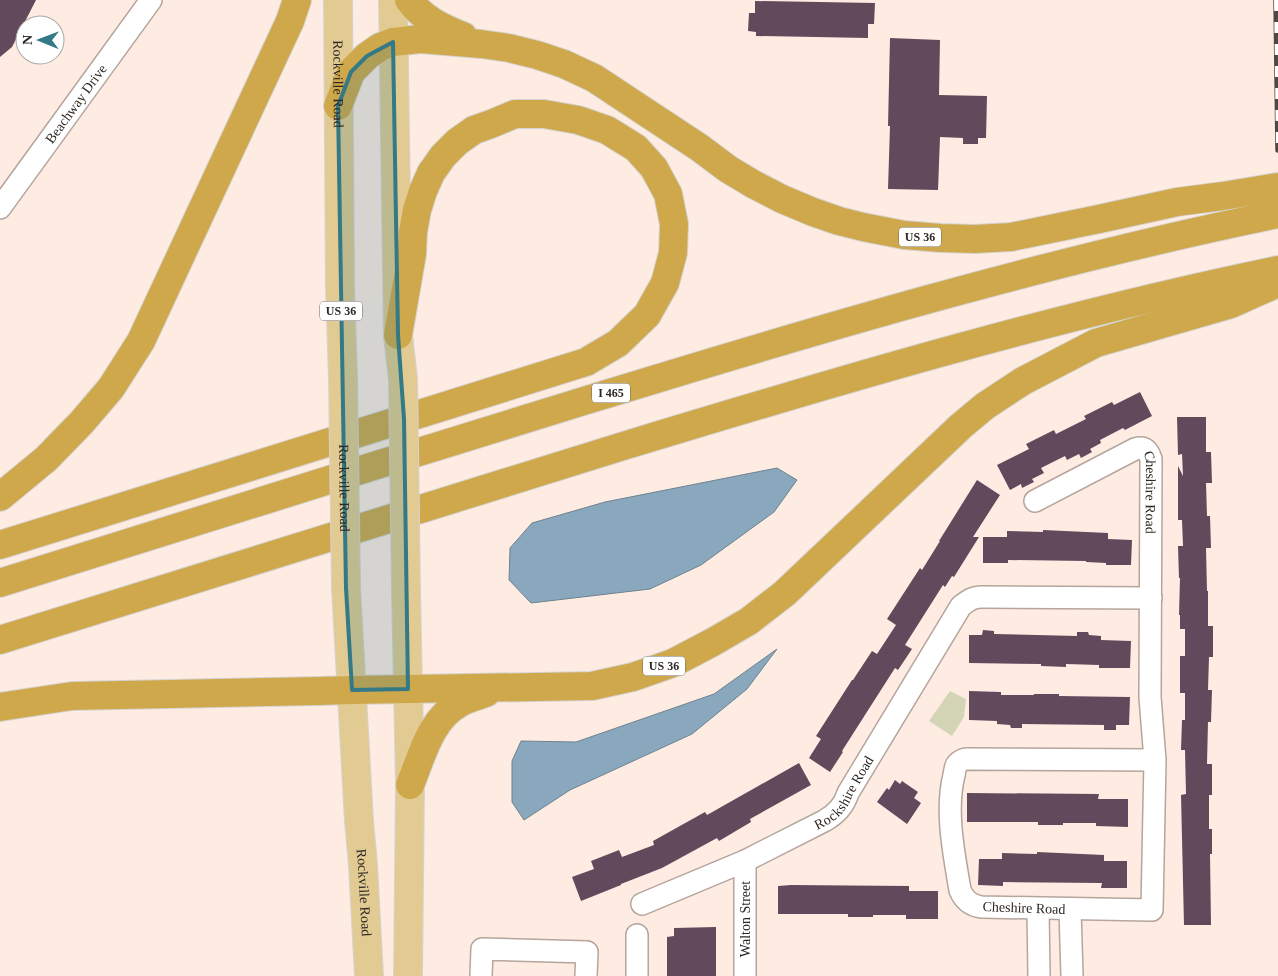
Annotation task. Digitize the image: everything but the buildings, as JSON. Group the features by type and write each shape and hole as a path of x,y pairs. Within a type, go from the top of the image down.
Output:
{"highway":[{"path":"0,498 46,459 82,422 111,388 141,341 290,20 297,0"},
{"path":"409,0 431,22 480,44"},
{"name":"US 36","path":"338,106 351,72 380,46 393,42 420,39 480,44 537,54 594,78 700,148 728,169 782,199 839,221 904,235 975,239 1011,237 1177,202 1278,187"},
{"path":"0,545 586,362 618,343 647,316 664,283 673,253 674,224 668,194 654,168 636,148 607,130 578,120 544,114 515,114 474,130 457,142 443,156 423,191 413,232 412,254 398,335"},
{"name":"I 465","path":"0,583 851,320 1088,257 1278,214"},
{"path":"0,640 374,523 862,374 1047,324 1229,292 1278,270"},
{"name":"US 36","path":"410,785 431,733 451,708 502,687 592,686 633,676 673,663 750,621 785,593 960,426 985,406 1023,381 1096,343 1229,292 1278,283"},
{"path":"0,707 72,696 502,687"}],"main road":[{"name":"Rockville Road","path":"338,0 340,288 346,588 369,976"},
{"path":"393,0 398,335 403,379 410,785"},
{"name":"US 36","path":"408,976 410,785"}],"street":[{"name":"Beachway Drive","path":"0,208 151,0"},
{"name":"Cheshire Road","path":"1035,501 1135,449 1142,448 1147,450 1151,459 1150,697 1155,760 1152,910 979,907 970,904 962,895 952,837 952,788 957,764 962,759 1155,760"},
{"name":"Rockshire Road","path":"642,904 744,861 828,819 840,808 961,606 971,599 982,597 1151,598"},
{"name":"Walton Street","path":"744,861 745,976"},
{"path":"1038,909 1039,976"},
{"path":"1070,909 1072,976"},
{"path":"637,976 638,936"},
{"path":"481,976 482,949 587,952 586,976"}],"highlighted area":[{"path":"393,42 398,335 404,419 408,689 352,690 346,588 338,106 351,72 367,56"}],"green space":[{"path":"950,691 966,699 964,717 952,736 929,721"}],"water":[{"path":"777,468 797,480 774,512 701,565 650,589 531,603 509,580 510,548 532,523 605,502"},
{"path":"777,649 747,689 692,734 570,790 524,820 512,802 512,761 521,741 576,742 714,694"}],"railway":[{"path":"1276,0 1278,150"}]}
